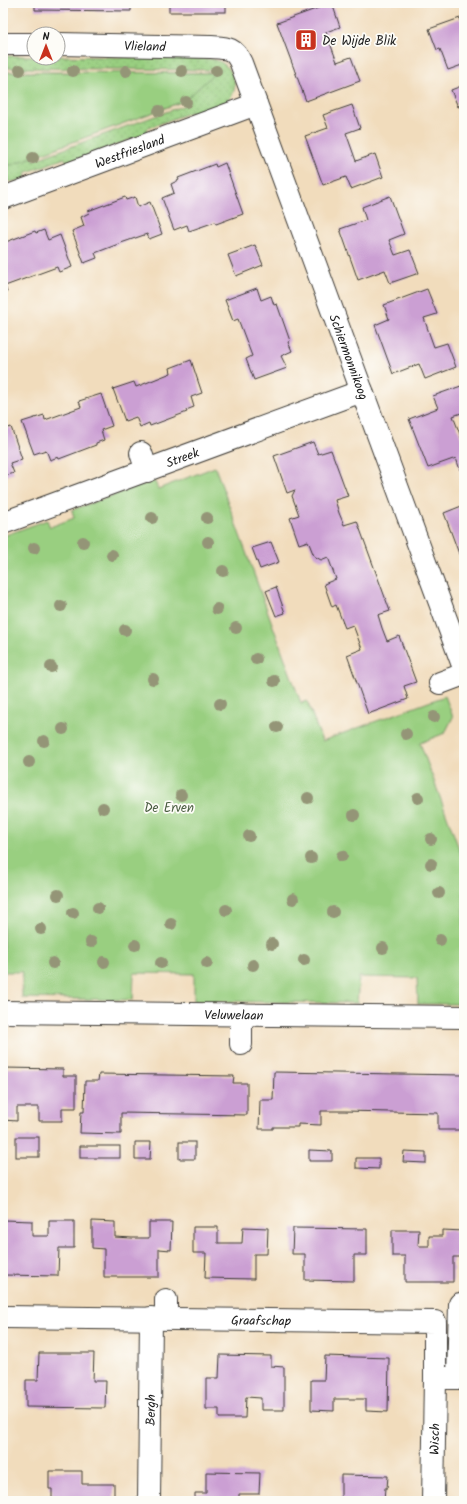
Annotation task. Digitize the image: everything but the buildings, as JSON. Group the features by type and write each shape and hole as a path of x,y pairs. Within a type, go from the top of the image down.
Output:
{"street":[{"path":"3,44 26,44"},
{"name":"Vlieland","path":"66,44 234,46"},
{"name":"Schiermonnikoog","path":"234,46 463,663"},
{"name":"Westfriesland","path":"3,198 256,104"},
{"name":"Streek","path":"3,523 144,462 362,391"},
{"path":"440,682 463,663"},
{"name":"Veluwelaan","path":"3,1012 464,1016"},
{"path":"241,1014 241,1044"},
{"path":"435,1378 461,1378 460,1304"},
{"name":"Graafschap","path":"3,1317 161,1312 435,1322 435,1378"},
{"name":"Bergh","path":"149,1501 161,1312"},
{"name":"Wisch","path":"433,1501 435,1378"}],"green space":[{"path":"3,56 26,56 26,66 66,66 66,56 212,59 219,61 226,66 234,77 234,91 231,97 225,103 214,109 193,117 191,112 146,129 148,133 67,163 65,158 25,173 26,178 18,181 3,180","holes":["4,68 215,70 215,73 4,72","184,101 185,105 34,160 34,156"]},
{"path":"3,73 215,73 184,101 8,166 3,152"},
{"name":"De Erven","path":"215,467 301,703 307,701 322,741 445,696 453,717 445,733 420,743 464,862 464,1004 418,1004 417,978 359,977 357,1003 194,1001 194,974 134,973 133,1000 22,998 22,972 3,972 3,536 47,520 50,527 74,518 72,510 153,481 158,489"}],"place":[{"name":"De Wijde Blik","path":"306,40"}]}
